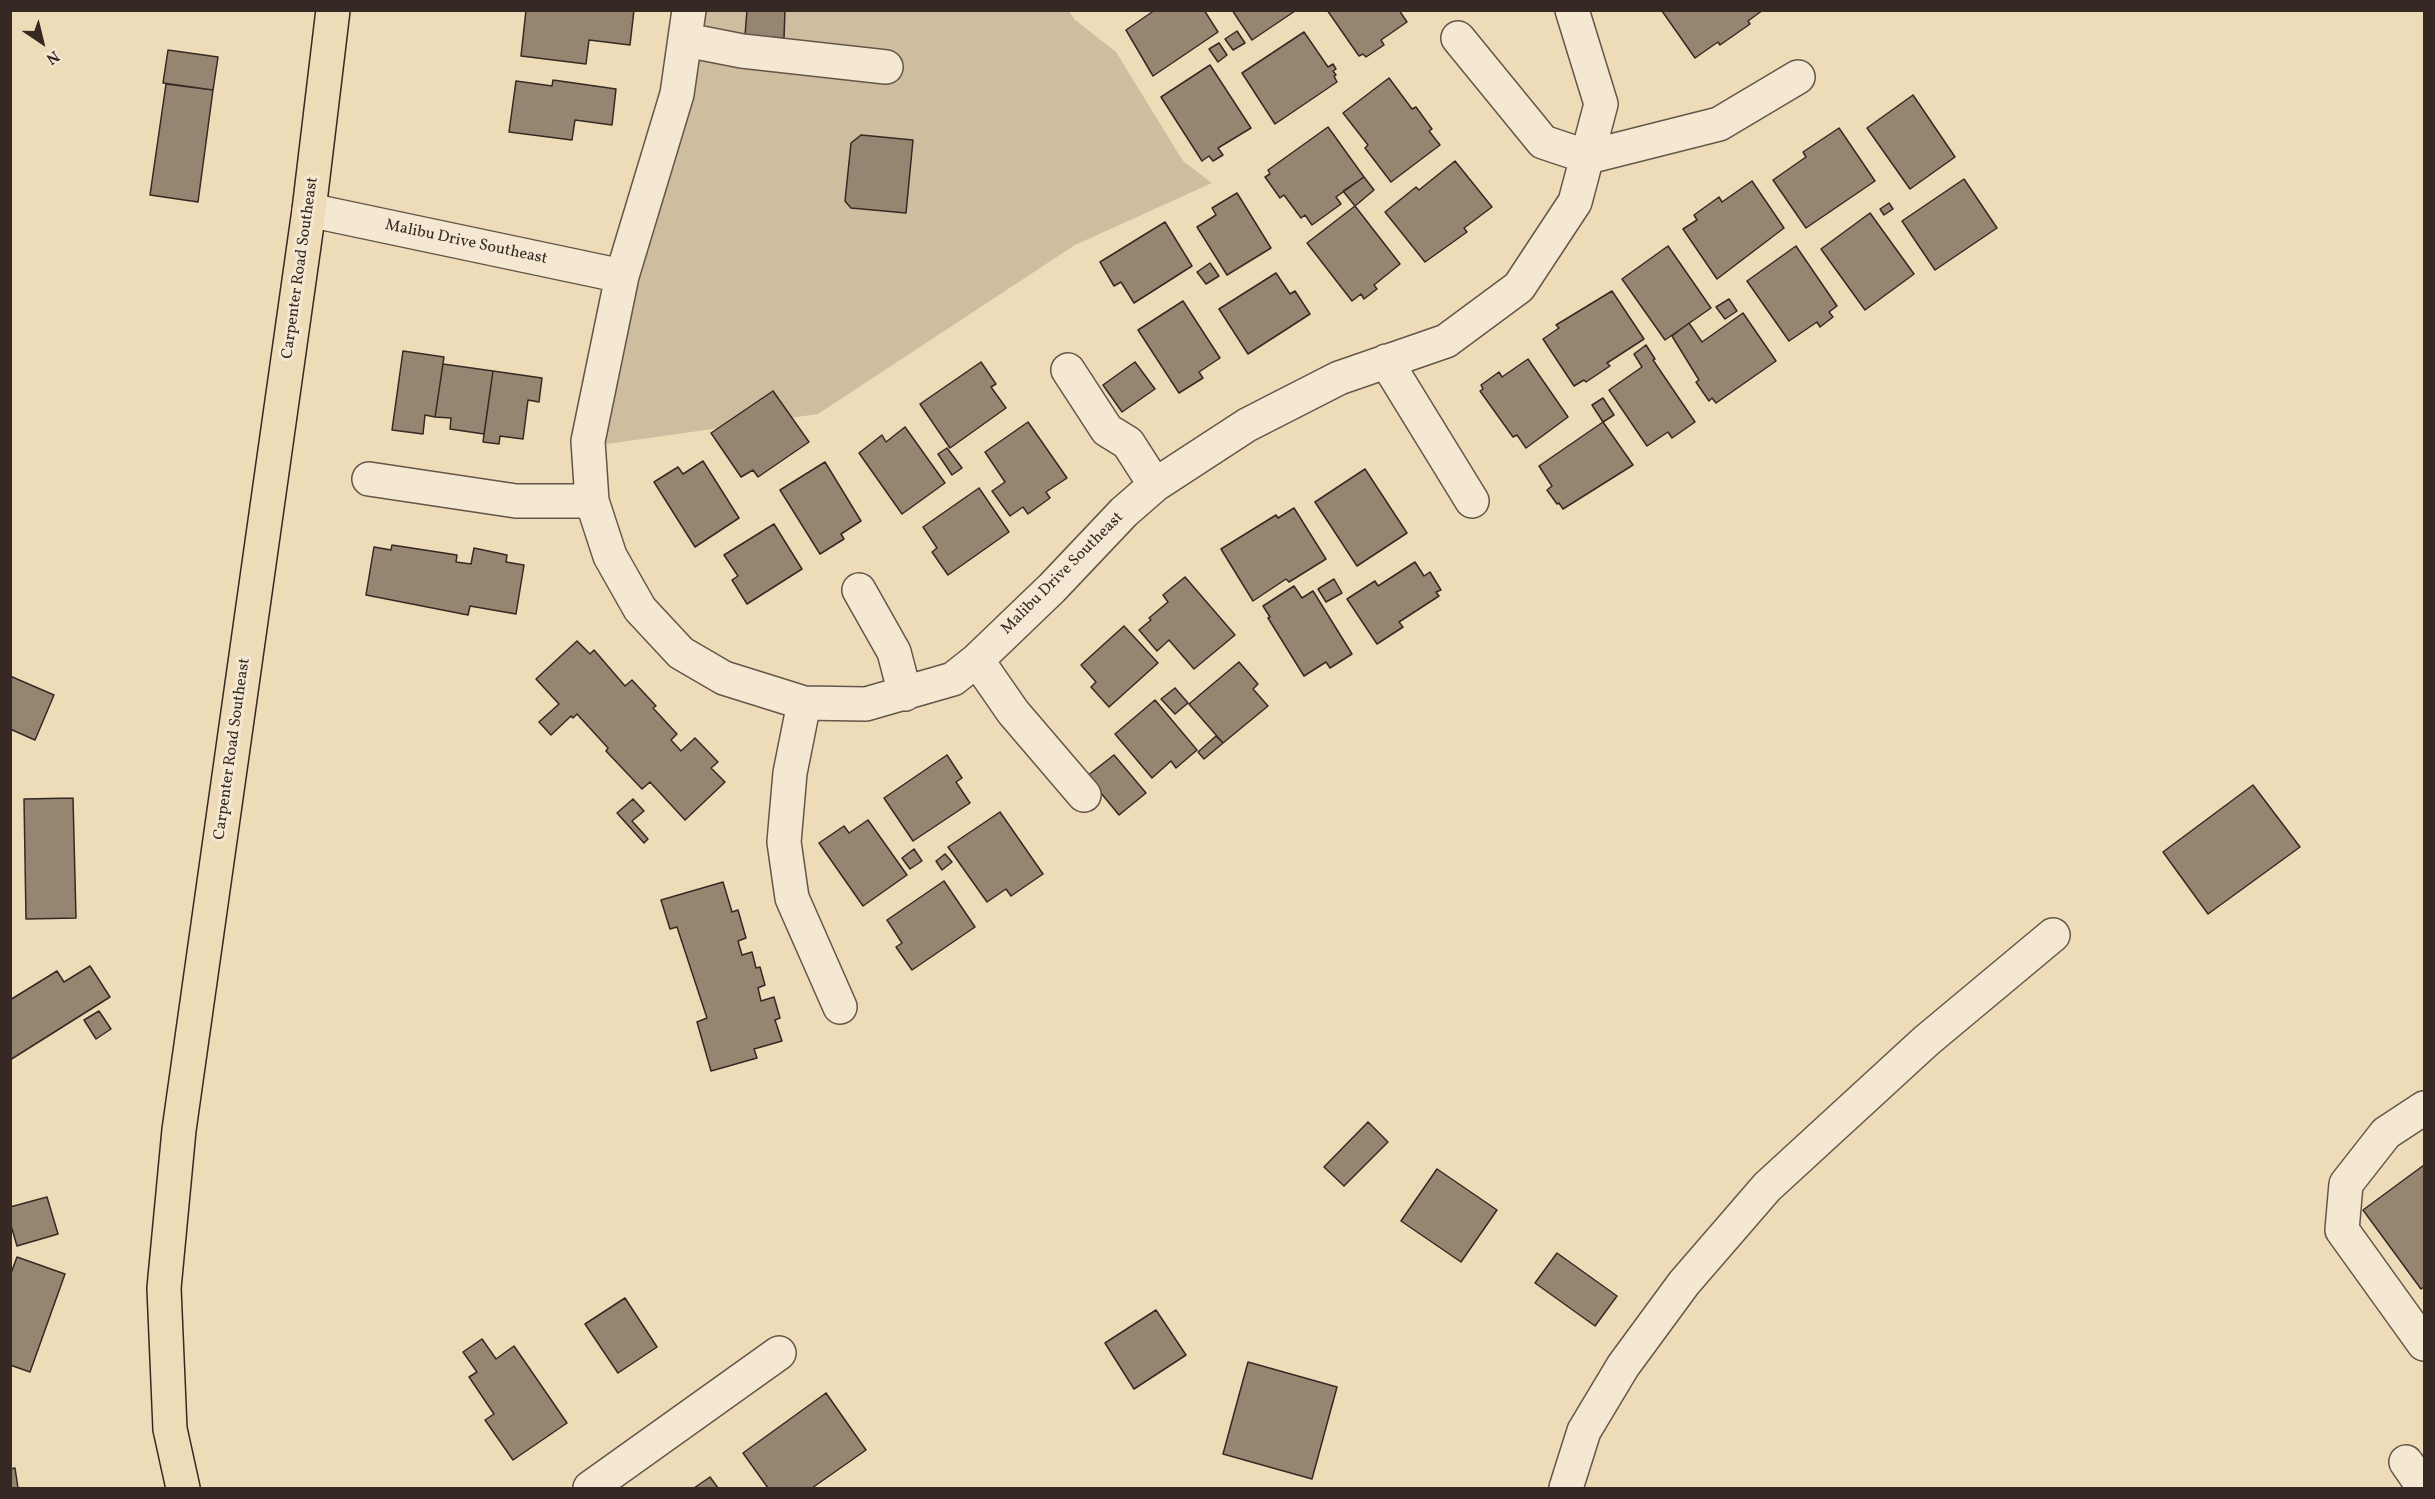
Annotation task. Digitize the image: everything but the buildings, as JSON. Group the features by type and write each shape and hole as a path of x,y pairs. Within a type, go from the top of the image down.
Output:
{"main road":[{"name":"Carpenter Road Southeast","path":"183,1488 170,1429 164,1288 179,1130 309,210 333,10"}],"street":[{"name":"Malibu Drive Southeast","path":"688,26 676,94 622,276 588,441 592,501 610,556 639,609 681,653 724,678 804,703 866,704 953,679 977,660 1052,588 1124,512 1155,485 1247,425 1339,378 1446,341 1519,287 1575,202 1601,104 1572,10"},
{"path":"688,26 742,51 886,67"},
{"path":"1458,38 1543,142 1588,157 1719,124 1798,77"},
{"name":"Malibu Drive Southeast","path":"309,210 622,276"},
{"path":"1386,361 1472,501"},
{"path":"1068,370 1107,430 1128,443 1155,485"},
{"path":"369,479 516,501 592,501"},
{"path":"859,590 894,651 905,694"},
{"path":"977,660 1013,712 1084,795"},
{"path":"804,703 790,773 784,842 792,898 840,1006"},
{"path":"1566,1488 1584,1431 1623,1366 1684,1283 1767,1187 1926,1041 2053,935"},
{"path":"2424,1108 2386,1133 2346,1184 2342,1230 2424,1344"},
{"path":"590,1488 779,1353"}],"shaded area":[{"path":"695,11 1069,11 1074,19 1116,52 1183,161 1212,183 1075,245 818,414 593,446"}]}
